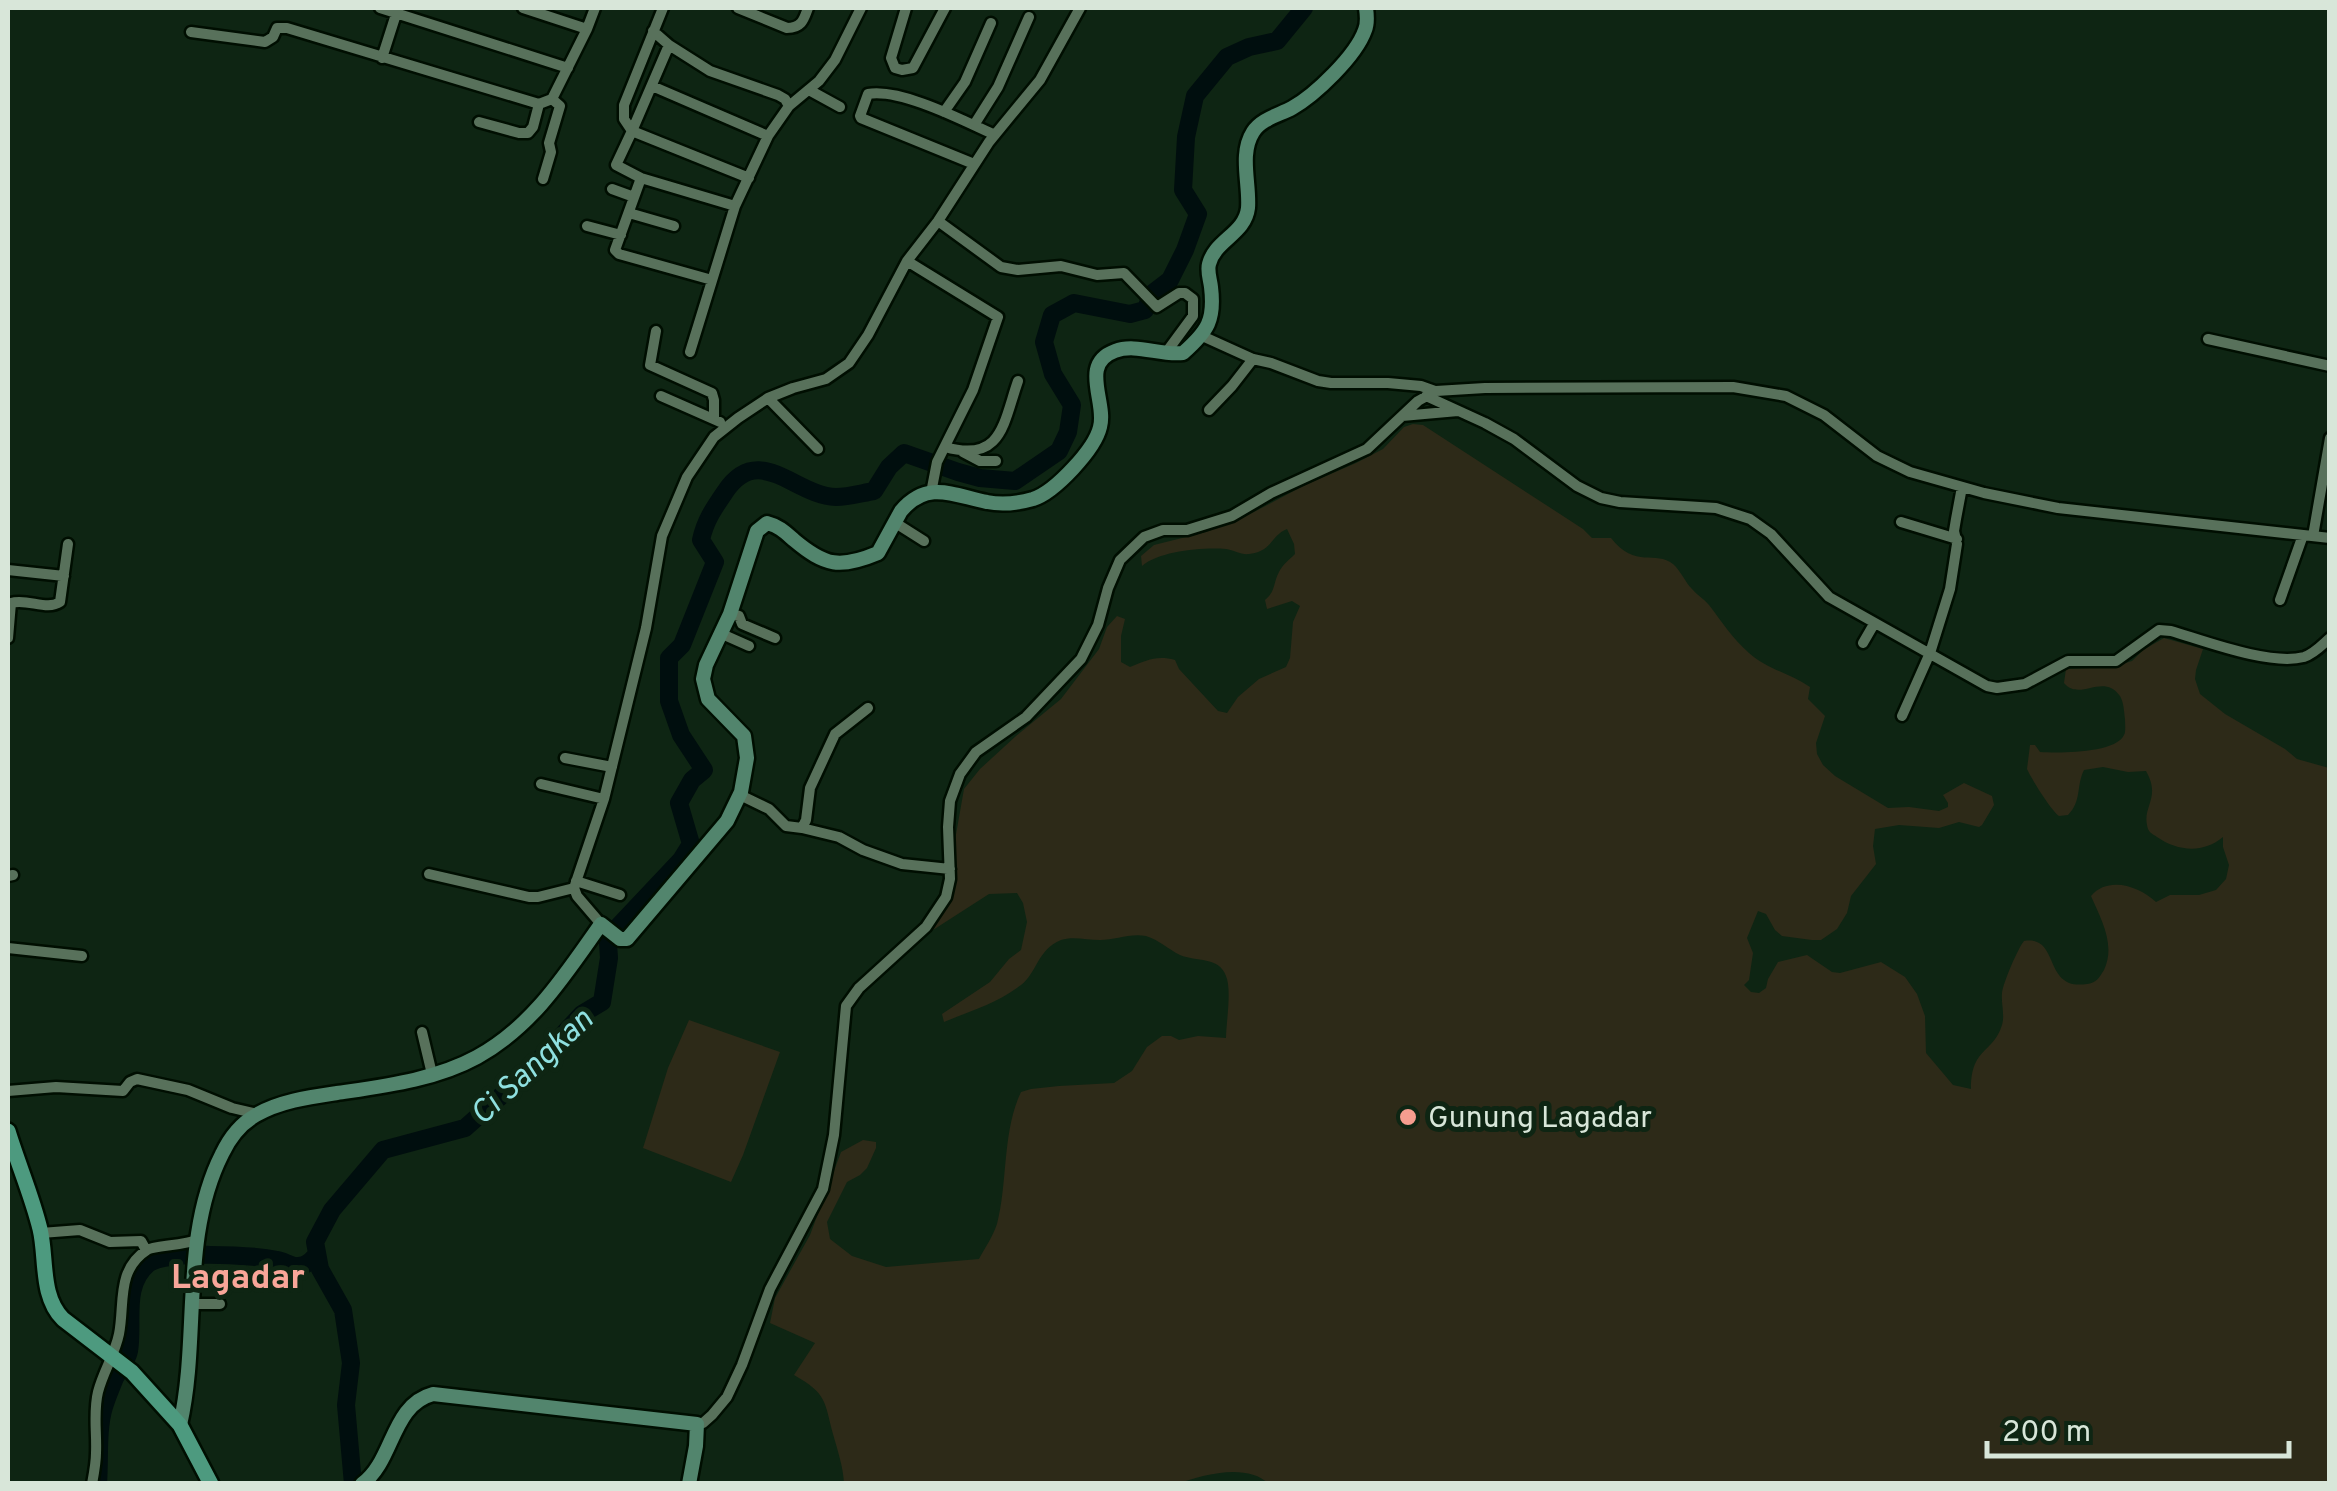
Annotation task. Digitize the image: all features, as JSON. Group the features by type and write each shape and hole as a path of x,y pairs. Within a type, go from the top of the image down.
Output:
{"main road":[{"path":"8,1131 41,1233 48,1289 55,1310 121,1363 180,1425 211,1484"}],"street":[{"path":"380,8 397,10 568,68"},
{"path":"523,8 588,29"},
{"path":"191,32 260,42 271,40 278,28 288,28 539,104 552,99 595,8"},
{"path":"663,8 624,105 624,119 632,130 750,178"},
{"path":"738,8 787,28 799,26 808,8"},
{"path":"690,352 735,206 768,136 789,106 819,81 835,60 861,8"},
{"path":"906,8 891,58 895,68 902,70 913,68 945,8"},
{"path":"1080,8 1040,80 995,135 907,261 848,364 826,378 768,398 726,426 706,447 676,498 662,536 646,628 604,799 575,884 577,896 607,929 622,940 627,939 744,798 744,736 713,706 704,685 706,665 726,637 735,615 757,531 766,523 777,526 815,558 829,563 858,560 878,553 900,526 906,505 931,493 958,493 1004,503 1037,498 1060,481 1099,432 1102,414 1096,374 1101,360 1120,349 1184,353 1208,338"},
{"path":"1208,338 1213,310 1208,264 1246,218 1246,156 1250,138 1260,124 1310,96 1350,54 1366,28 1366,8"},
{"path":"382,58 397,10"},
{"path":"974,125 998,87 1030,18"},
{"path":"944,112 966,82 991,24"},
{"path":"653,31 710,70 782,97 789,106"},
{"path":"670,45 616,165 640,178 735,206"},
{"path":"652,86 768,136"},
{"path":"809,90 840,107"},
{"path":"974,164 860,116 870,92 944,112 995,135"},
{"path":"543,179 560,106 552,99"},
{"path":"479,122 528,133 539,104"},
{"path":"640,178 615,250 712,280"},
{"path":"612,189 634,197"},
{"path":"629,213 674,226"},
{"path":"938,221 1001,267 1018,270 1066,266 1097,274 1124,273 1156,307 1185,293 1193,299 1192,316 1165,354"},
{"path":"587,226 621,235"},
{"path":"907,261 998,317 973,390 935,466 931,493"},
{"path":"656,331 650,365 712,393 714,419"},
{"path":"1208,338 1253,359 1318,381 1421,386 1514,439 1601,498 1716,508 1750,519 1770,534 1830,597 1987,686 2024,684 2068,662 2116,661 2158,630 2242,653 2272,657 2301,658 2330,638"},
{"path":"2208,339 2330,366"},
{"path":"1209,410 1253,359"},
{"path":"962,452 988,447 998,437 1018,381"},
{"path":"362,1484 378,1467 406,1413 429,1394 697,1424 712,1414 726,1397 742,1365 770,1288 822,1189 834,1135 846,1006 859,988 926,927 946,897 950,801 960,774 976,752 1026,717 1081,659 1098,625 1113,574 1129,548 1154,532 1187,530 1232,516 1368,448 1431,393 1484,388 1732,386 1760,390 1786,396 1813,409 1877,456 1910,472 1962,487 2058,508 2330,538"},
{"path":"661,396 726,426"},
{"path":"768,398 818,448"},
{"path":"1402,416 1459,411"},
{"path":"2280,600 2308,535 2330,438"},
{"path":"945,447 980,461 996,461"},
{"path":"1902,716 1930,653 1950,589 1962,487"},
{"path":"1902,522 1957,539"},
{"path":"900,526 924,541"},
{"path":"8,638 12,603 56,606 60,602 68,544"},
{"path":"8,570 64,576"},
{"path":"735,615 742,624 775,638"},
{"path":"1863,643 1874,624"},
{"path":"726,637 750,646"},
{"path":"802,828 810,788 835,734 868,708"},
{"path":"566,758 612,766"},
{"path":"541,784 604,799"},
{"path":"744,798 769,809 786,826 840,837 862,850 902,864 950,869"},
{"path":"429,874 538,897 575,884 620,895"},
{"path":"180,1425 187,1390 203,1207 221,1155 236,1131 256,1114 303,1098 404,1082 474,1059 530,1018 607,929"},
{"path":"8,948 82,956"},
{"path":"422,1032 432,1074"},
{"path":"8,1090 56,1087 123,1092 137,1079 188,1090 256,1114"},
{"path":"41,1233 80,1230 110,1242 141,1241 146,1250"},
{"path":"92,1484 98,1388 121,1363 118,1336 125,1278 150,1248 181,1246 197,1251"},
{"path":"193,1304 220,1304"},
{"path":"689,1484 697,1424"}],"shaded area":[{"path":"1423,425 1592,538 1611,538 1628,553 1673,564 1749,653 1810,687 1808,699 1825,716 1816,743 1817,754 1835,776 1888,808 1939,811 1948,807 1943,795 1964,783 1992,796 1994,805 1979,827 1959,822 1939,828 1899,825 1875,829 1876,864 1851,896 1837,929 1821,940 1782,936 1766,914 1758,911 1747,938 1753,953 1749,980 1744,985 1751,992 1759,993 1766,988 1778,962 1807,955 1832,972 1881,962 1905,977 1925,1016 1926,1053 1953,1085 1971,1089 1978,1058 1998,1034 2003,1021 2003,988 2024,941 2043,946 2063,979 2073,984 2090,983 2104,970 2108,951 2106,932 2091,896 2098,890 2124,886 2156,902 2170,895 2199,895 2216,890 2226,879 2229,865 2223,837 2190,849 2165,842 2149,831 2146,818 2152,788 2146,771 2103,767 2084,770 2068,815 2059,816 2051,808 2027,769 2030,745 2040,752 2085,751 2109,746 2125,732 2120,696 2106,687 2070,688 2064,683 2066,669 2112,667 2132,661 2164,638 2203,649 2195,679 2200,694 2297,759 2329,768 2329,1483 1269,1484 1260,1477 1237,1472 1211,1474 1177,1484 844,1483 822,1399 813,1387 794,1375 815,1343 770,1323 775,1298 810,1235 841,1152 863,1140 876,1142 867,1168 847,1182 827,1222 830,1239 852,1256 886,1267 979,1259 997,1224 1008,1140 1021,1092 1114,1083 1132,1071 1147,1047 1162,1036 1179,1040 1198,1036 1226,1038 1229,989 1223,970 1213,962 1180,955 1140,935 1061,940 1047,950 1026,980 1012,992 944,1022 942,1014 990,982 1021,950 1027,922 1017,893 989,894 933,930 952,894 955,840 964,789 980,769 1061,699 1099,649 1107,627 1117,616 1125,619 1121,662 1130,667 1157,658 1175,660 1218,711 1227,713 1259,679 1286,667 1293,622 1300,606 1292,601 1267,609 1265,600 1280,569 1295,554 1287,529 1263,550 1249,554 1226,549 1194,550 1159,557 1142,566 1141,556 1154,545 1206,532 1356,463 1383,449 1404,427"},
{"path":"689,1020 780,1052 731,1182 643,1148 668,1068"}],"waterway":[{"name":"Ci Sangkan","path":"353,1484 346,1405 351,1363 343,1310 320,1269 315,1242 332,1210 383,1150 465,1128 529,1071 582,1014 602,1002 608,943 615,930 681,860 691,844 679,803 692,780 704,770 681,735 669,701 669,658 682,645 715,562 701,540 717,504 738,478 751,471 778,475 806,489 841,497 874,491 889,467 904,453 980,478 1015,481 1059,451 1068,432 1072,405 1053,374 1044,342 1052,315 1074,303 1130,314 1145,310 1153,293 1170,280 1198,214 1183,190 1186,137 1195,96 1227,57 1277,41 1304,8"},
{"path":"98,1484 102,1416 128,1355 132,1294 148,1264 172,1257 210,1255 266,1258 298,1266 307,1264 317,1254"}],"place":[{"name":"Gunung Lagadar","path":"1408,1117"}],"district":[{"name":"Lagadar","path":"238,1276"}]}
